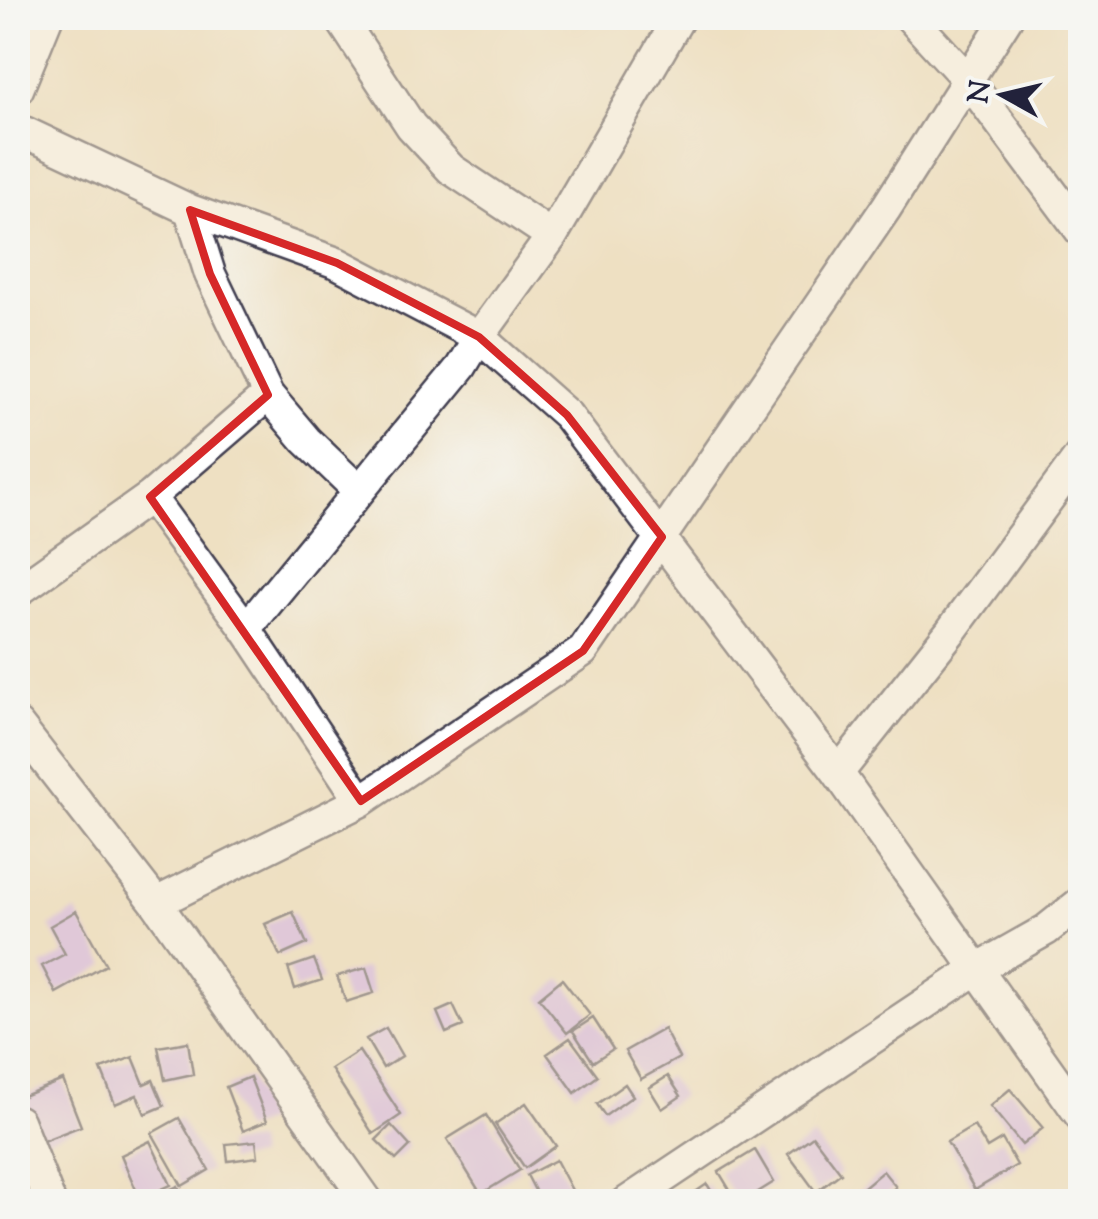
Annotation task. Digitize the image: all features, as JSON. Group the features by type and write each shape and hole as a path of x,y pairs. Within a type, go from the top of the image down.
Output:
{"street":[{"path":"18,89 47,18"},
{"path":"246,629 461,367 552,236 679,18"},
{"path":"911,18 968,80 1080,230"},
{"path":"156,903 360,801 583,651 886,208 1006,18"},
{"path":"350,22 410,126 451,168 552,236"},
{"path":"18,129 190,210 337,263 479,337 566,416 662,537 838,773 1080,1115"},
{"path":"190,210 210,274 268,395 306,440 359,491"},
{"path":"18,591 150,498 268,395"},
{"path":"838,773 951,631 1080,456"},
{"path":"150,498 246,629 360,801"},
{"path":"18,726 156,903 368,1202"},
{"path":"627,1202 976,970 1046,930 1080,903"},
{"path":"18,1121 50,1202"}],"highlighted area":[{"path":"190,210 337,263 479,337 567,415 662,537 583,651 361,801 150,497 268,395 210,274"}],"building":[{"path":"76,911 106,965 56,993 42,966 65,954 50,926"},
{"path":"293,912 307,944 280,956 265,924"},
{"path":"314,959 322,980 295,989 288,968"},
{"path":"366,968 374,993 346,1002 337,976"},
{"path":"562,979 590,1015 567,1033 539,998"},
{"path":"453,1005 463,1026 446,1033 437,1012"},
{"path":"593,1018 613,1049 593,1062 573,1031"},
{"path":"386,1028 402,1056 383,1068 366,1039"},
{"path":"664,1029 679,1058 641,1079 625,1051"},
{"path":"570,1038 598,1076 575,1093 547,1054"},
{"path":"188,1042 193,1074 165,1080 158,1047"},
{"path":"359,1051 401,1115 373,1134 331,1069"},
{"path":"133,1057 144,1084 153,1080 164,1106 145,1114 137,1095 115,1104 101,1069"},
{"path":"668,1076 681,1096 662,1109 649,1088"},
{"path":"250,1077 267,1121 243,1131 226,1087"},
{"path":"63,1080 81,1126 35,1144 18,1098"},
{"path":"625,1084 633,1096 605,1116 597,1104"},
{"path":"1010,1089 1043,1128 1022,1145 990,1106"},
{"path":"526,1103 556,1146 525,1168 495,1124"},
{"path":"486,1115 520,1170 481,1194 447,1139"},
{"path":"179,1118 209,1170 182,1186 152,1133"},
{"path":"391,1125 410,1146 396,1160 376,1140"},
{"path":"974,1126 987,1148 1002,1139 1017,1165 975,1190 947,1142"},
{"path":"813,1136 841,1173 816,1192 788,1154"},
{"path":"150,1141 171,1185 140,1199 121,1155"},
{"path":"256,1141 258,1157 228,1161 226,1144"},
{"path":"755,1150 774,1182 737,1202 719,1172"},
{"path":"556,1160 574,1194 560,1202 541,1202 527,1175"},
{"path":"883,1171 896,1187 878,1202 865,1202 858,1192"},
{"path":"707,1184 718,1202 681,1202"},
{"path":"178,1186 184,1202 143,1202"}]}
